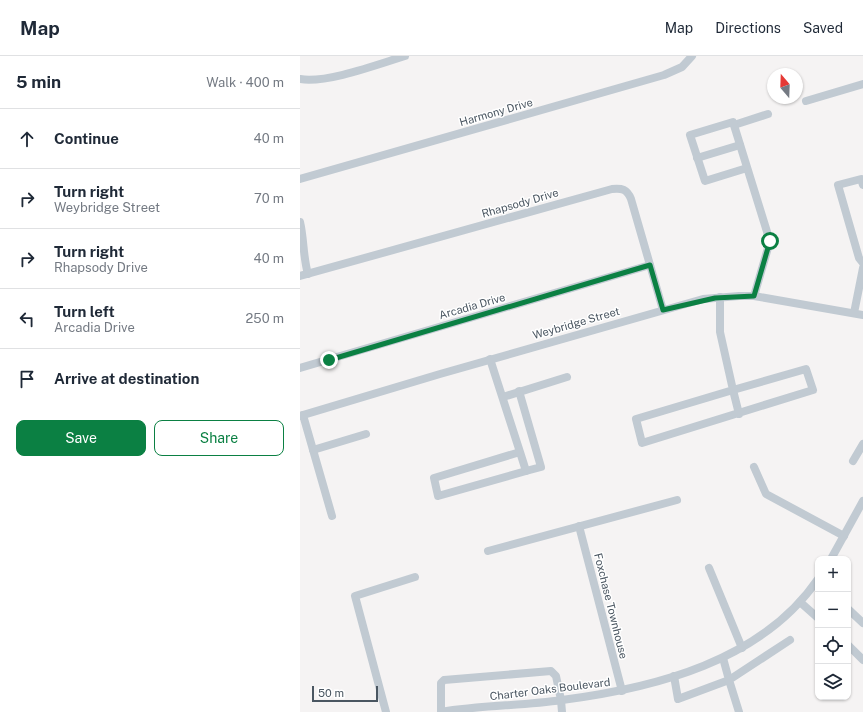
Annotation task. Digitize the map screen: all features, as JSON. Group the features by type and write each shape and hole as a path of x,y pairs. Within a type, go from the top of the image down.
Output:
{"street":[{"path":"300,79 310,80 327,78 405,56"},
{"name":"Harmony Drive","path":"300,179 664,75 682,67 692,56"},
{"path":"806,101 863,84"},
{"path":"734,125 768,114"},
{"path":"747,168 705,181 690,135 733,122 770,241 754,296"},
{"path":"697,158 740,145"},
{"path":"863,185 861,179 838,185 859,258 863,263"},
{"name":"Rhapsody Drive","path":"304,275 620,188 629,194 663,310"},
{"path":"300,222 304,239 304,275"},
{"name":"Arcadia Drive","path":"300,368 650,265"},
{"path":"854,313 863,268"},
{"name":"Weybridge Street","path":"301,416 663,310 703,300 720,297 754,296 863,315"},
{"path":"720,297 720,332 739,414"},
{"path":"490,360 503,396 526,471"},
{"path":"806,368 813,390 642,443 636,419 733,390 806,368"},
{"path":"503,396 567,377"},
{"path":"519,391 541,466 438,496 434,478 520,452"},
{"path":"301,416 313,450 332,516"},
{"path":"313,450 366,434"},
{"path":"854,461 863,444"},
{"path":"754,467 766,494 844,536"},
{"path":"488,552 677,500"},
{"path":"833,556 863,501"},
{"name":"Foxchase Townhouse","path":"579,526 622,691"},
{"path":"709,568 742,648"},
{"path":"386,712 355,596 415,577"},
{"name":"Charter Oaks Boulevard","path":"441,712 489,710 622,691 674,676 723,658 770,630 800,602 815,583"},
{"path":"800,602 815,615"},
{"path":"851,612 863,624"},
{"path":"674,676 678,699 730,680 790,640"},
{"path":"851,648 863,660"},
{"path":"723,658 739,712"},
{"path":"441,712 441,683 444,680 551,671 556,676 562,712"}],"route":[{"path":"329,360 650,265 663,310 715,298 754,296 770,241"}]}
